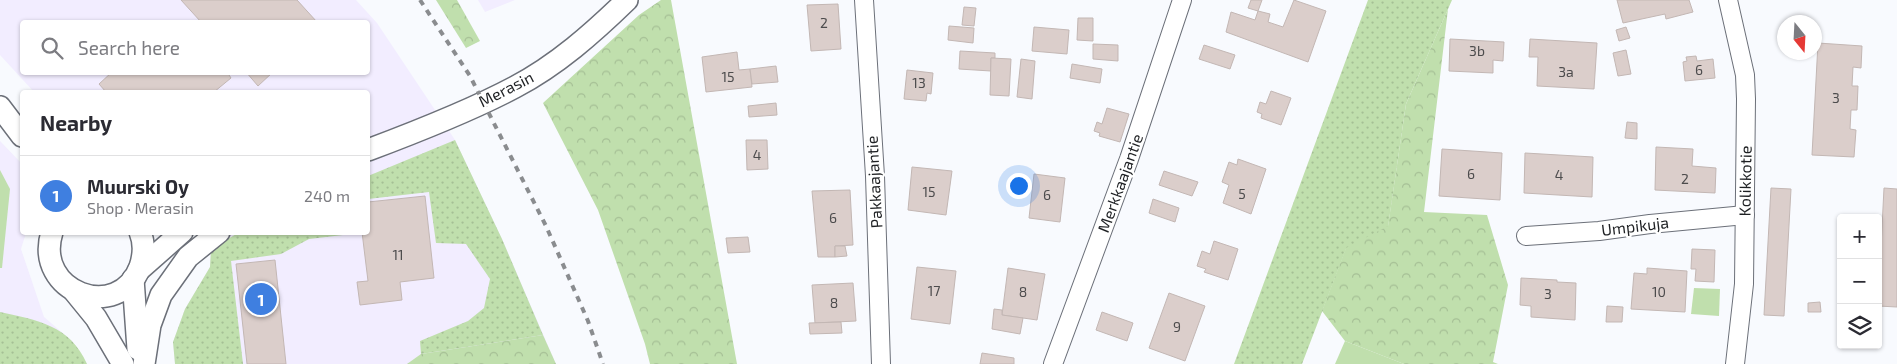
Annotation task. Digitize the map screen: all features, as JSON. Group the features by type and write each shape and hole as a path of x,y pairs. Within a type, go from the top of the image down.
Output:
{"street":[{"name":"Merasin","path":"370,149 516,87 573,48 603,24 627,0"},
{"name":"Pakkaajantie","path":"864,0 875,176 881,364"},
{"name":"Merkkaajantie","path":"1053,364 1129,159 1182,0"},
{"name":"Kolikkotie","path":"1728,0 1745,75 1744,284 1735,364"},
{"name":"Umpikuja","path":"1526,236 1599,232 1658,223 1745,215"},
{"path":"51,235 49,245 53,267 58,277 74,291 96,318 123,364"},
{"path":"140,364 136,275 144,248 141,235"},
{"path":"74,291 84,295 106,296 125,287 162,248 178,235"},
{"path":"144,364 150,325 162,295 188,257 215,235"}],"shaded area":[{"path":"0,0 356,0 377,23 455,140 502,239 556,364 175,364 173,342 185,309 210,267 211,249 202,235 370,235 370,90 32,90 0,55"},
{"path":"478,0 515,0 485,12"},
{"path":"0,141 20,162 20,235 25,235 21,249 44,317 72,341 87,364 0,364"}],"green space":[{"path":"436,0 457,0 480,41 466,48"},
{"path":"661,0 671,0 737,364 650,364 645,344 598,210 543,103 639,15"},
{"path":"1368,0 1452,0 1406,104 1388,227 1346,249 1302,364 1234,364"},
{"path":"1448,9 1424,212 1487,215 1508,285 1493,362 1498,364 1404,364 1345,341 1322,311 1346,248 1388,226 1406,104"},
{"path":"455,140 502,239 543,335 421,354 420,341 468,321 484,308 490,279 466,244 436,243 429,192 370,199 370,175"},
{"path":"0,170 10,189 2,268 0,268"},
{"path":"235,235 343,235 309,239 281,254 231,261 243,364 175,364 173,342 185,309 210,267 211,249"},
{"path":"1694,288 1720,289 1719,316 1691,314"},
{"path":"0,312 51,326 71,341 80,351 87,364 0,364"},
{"path":"543,335 556,364 407,364 421,354"},
{"path":"1345,341 1404,364 1335,364"}],"building":[{"path":"181,0 297,0 315,20 199,20"},
{"path":"1251,0 1262,0 1258,11 1248,8"},
{"path":"1294,0 1326,11 1308,62 1226,32 1231,12 1255,20 1258,11 1270,14 1268,22 1283,27"},
{"path":"1617,0 1689,0 1693,12 1666,19 1665,14 1623,23"},
{"path":"838,4 841,49 811,51 807,5"},
{"path":"964,7 976,8 974,26 962,25"},
{"path":"1078,18 1093,18 1093,41 1077,40"},
{"path":"949,26 974,28 973,43 948,40"},
{"path":"1034,27 1069,30 1067,54 1032,51"},
{"path":"1626,27 1630,38 1619,41 1616,30"},
{"path":"1450,39 1504,42 1503,61 1493,60 1493,73 1449,71"},
{"path":"1530,39 1597,43 1594,89 1537,86 1538,57 1529,57"},
{"path":"1822,43 1862,46 1861,68 1853,67 1852,86 1858,86 1857,110 1851,110 1850,129 1856,130 1854,157 1812,155 1817,60 1822,60"},
{"path":"1093,44 1118,45 1118,61 1093,59"},
{"path":"1204,45 1235,55 1230,69 1199,59"},
{"path":"1626,50 1631,74 1618,76 1613,53"},
{"path":"960,51 995,53 995,58 991,58 991,71 959,69"},
{"path":"737,52 739,70 750,69 752,87 706,92 702,57"},
{"path":"1696,56 1697,61 1713,59 1715,78 1685,81 1683,62 1687,61 1686,57"},
{"path":"991,58 1011,59 1009,96 990,95"},
{"path":"1021,59 1035,61 1032,99 1017,97"},
{"path":"1072,64 1102,69 1100,83 1070,78"},
{"path":"776,66 778,82 752,84 750,69"},
{"path":"907,70 933,73 931,94 927,93 926,101 904,99"},
{"path":"109,75 229,75 231,78 216,90 104,90 99,84"},
{"path":"249,75 270,75 258,86"},
{"path":"1271,91 1291,98 1281,125 1261,118 1262,114 1257,112 1260,102 1266,104"},
{"path":"776,103 777,115 749,117 748,106"},
{"path":"1107,108 1129,114 1120,142 1099,136 1100,133 1094,131 1097,122 1102,124"},
{"path":"1627,122 1637,123 1637,139 1625,138"},
{"path":"746,140 767,140 768,169 747,170"},
{"path":"1656,147 1693,149 1692,166 1716,168 1715,193 1655,190"},
{"path":"1442,149 1502,153 1500,200 1439,196"},
{"path":"1525,153 1593,157 1592,197 1524,193"},
{"path":"1238,159 1266,169 1251,214 1223,203 1229,185 1222,182 1229,162 1237,165"},
{"path":"912,167 952,171 946,215 908,210"},
{"path":"1164,171 1198,182 1192,196 1159,185"},
{"path":"1034,174 1065,178 1060,222 1029,218"},
{"path":"1771,188 1791,189 1784,316 1764,315"},
{"path":"1884,188 1897,189 1897,307 1882,306"},
{"path":"850,190 853,245 835,246 835,257 818,257 812,191"},
{"path":"425,196 434,278 400,282 402,300 360,305 357,282 368,281 362,235 370,235 370,202"},
{"path":"1153,199 1179,208 1175,222 1149,213"},
{"path":"748,237 750,252 728,253 726,238"},
{"path":"1214,241 1238,249 1228,280 1204,272 1206,269 1197,266 1202,251 1210,254"},
{"path":"835,246 845,246 847,256 835,257"},
{"path":"1692,249 1715,250 1714,282 1695,281 1696,269 1691,269"},
{"path":"275,260 286,364 247,364 236,264"},
{"path":"917,267 956,271 950,324 911,319"},
{"path":"1008,268 1045,274 1037,320 1002,315"},
{"path":"1647,268 1687,271 1685,312 1631,309 1634,273 1647,274"},
{"path":"1521,278 1576,283 1575,320 1531,317 1531,306 1520,305"},
{"path":"853,283 856,321 815,323 812,285"},
{"path":"1169,293 1205,306 1185,361 1149,348"},
{"path":"1820,302 1821,312 1808,312 1808,303"},
{"path":"1607,306 1623,307 1622,322 1606,322"},
{"path":"994,309 1002,310 1002,315 1023,318 1020,334 992,329"},
{"path":"1102,312 1133,323 1127,341 1096,330"},
{"path":"841,322 842,333 810,334 809,323"},
{"path":"982,353 1014,358 1014,364 980,364"}],"railway":[{"path":"420,0 470,76 546,226 588,321 603,364"}],"place":[{"name":"Muurski Oy","path":"261,299"}]}
